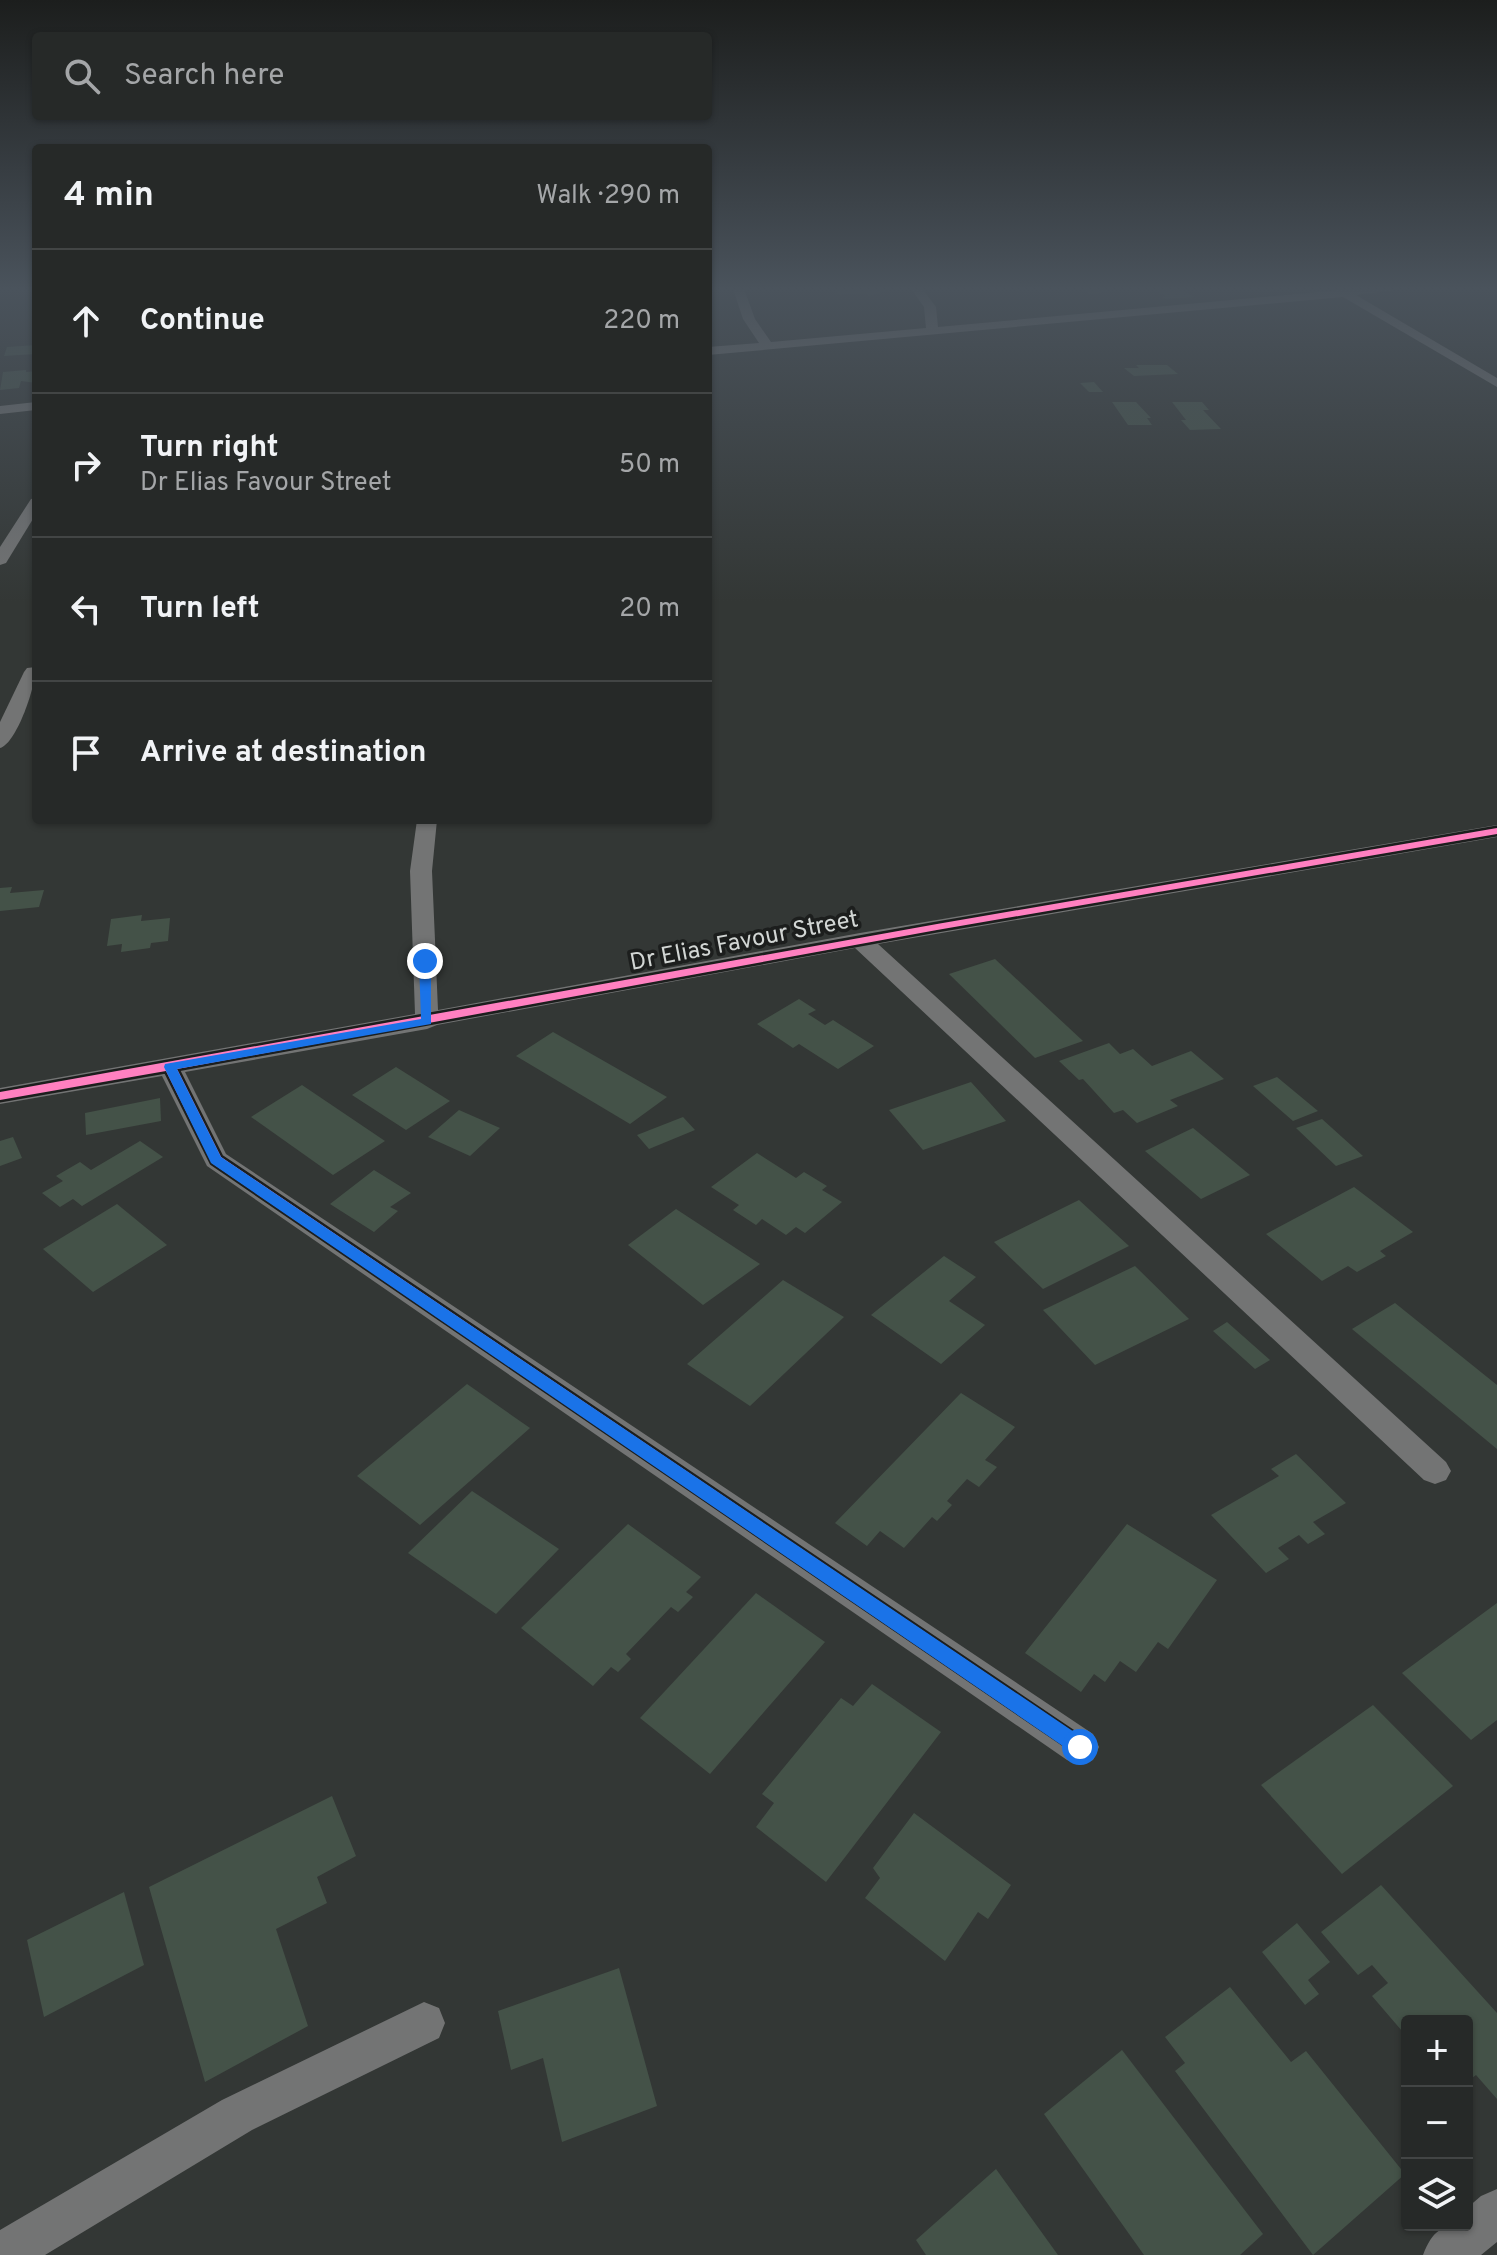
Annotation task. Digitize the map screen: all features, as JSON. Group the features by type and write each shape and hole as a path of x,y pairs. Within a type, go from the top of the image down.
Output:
{"street":[{"path":"0,410 32,406"},
{"path":"0,560 32,508"},
{"path":"0,742 32,674"},
{"path":"427,824 421,871 427,1022"},
{"name":"Dr Elias Favour Street","path":"0,1096 427,1022 860,940 1286,870 1497,831"},
{"path":"860,940 1435,1471"},
{"path":"170,1067 216,1160 1080,1747"},
{"path":"1,2255 237,2115 424,2023"},
{"path":"1446,2255 1497,2212"}],"building":[{"path":"1112,402 1136,402 1151,418 1147,418 1152,425 1128,425"},
{"path":"1172,402 1202,402 1209,410 1203,410 1221,429 1190,430"},
{"path":"12,887 10,893 44,890 39,907 0,911 0,888"},
{"path":"142,915 141,921 170,918 168,941 151,943 150,948 121,952 122,944 107,946 111,919"},
{"path":"995,959 1083,1041 1035,1058 949,974"},
{"path":"799,999 816,1010 808,1014 825,1025 833,1020 874,1046 838,1069 799,1044 793,1048 757,1024"},
{"path":"553,1032 667,1097 630,1124 516,1056"},
{"path":"1109,1043 1120,1054 1133,1049 1152,1066 1191,1051 1224,1079 1170,1100 1178,1106 1137,1123 1123,1110 1114,1113 1083,1079 1079,1080 1059,1061"},
{"path":"396,1067 450,1101 406,1130 352,1095"},
{"path":"1277,1077 1318,1111 1293,1121 1253,1086"},
{"path":"971,1082 1006,1121 923,1150 889,1110"},
{"path":"302,1085 385,1141 333,1175 251,1117"},
{"path":"160,1098 161,1121 86,1135 85,1113"},
{"path":"459,1110 500,1128 470,1156 428,1137"},
{"path":"683,1117 695,1130 649,1149 637,1135"},
{"path":"1322,1119 1363,1156 1336,1166 1296,1128"},
{"path":"1193,1128 1250,1175 1201,1199 1145,1151"},
{"path":"13,1137 22,1158 0,1166 0,1141"},
{"path":"140,1141 163,1157 82,1206 73,1199 60,1207 42,1193 63,1181 56,1176 80,1162 91,1170"},
{"path":"757,1153 796,1178 804,1172 827,1186 822,1190 842,1202 805,1233 796,1227 786,1235 762,1219 756,1225 733,1210 739,1205 711,1187"},
{"path":"374,1170 411,1193 390,1207 398,1211 374,1232 330,1204"},
{"path":"1354,1187 1413,1232 1380,1251 1386,1256 1357,1272 1348,1266 1322,1281 1266,1234"},
{"path":"1079,1200 1129,1246 1043,1289 994,1242"},
{"path":"117,1204 167,1245 93,1292 43,1249"},
{"path":"676,1209 760,1264 703,1305 628,1245"},
{"path":"944,1256 976,1277 949,1301 985,1325 941,1364 871,1315"},
{"path":"1135,1266 1189,1319 1095,1365 1043,1310"},
{"path":"783,1280 844,1317 750,1406 687,1364"},
{"path":"1395,1303 1497,1385 1497,1449 1352,1329"},
{"path":"1227,1322 1270,1360 1255,1369 1213,1331"},
{"path":"467,1384 530,1428 420,1525 357,1476"},
{"path":"961,1393 1015,1427 985,1460 997,1467 979,1487 967,1479 947,1501 952,1505 937,1521 932,1517 904,1548 880,1531 867,1546 835,1523"},
{"path":"1296,1454 1346,1503 1313,1522 1325,1534 1308,1544 1299,1535 1278,1548 1289,1559 1266,1573 1211,1515 1279,1476 1271,1469"},
{"path":"472,1491 559,1549 496,1614 408,1553"},
{"path":"628,1524 701,1577 686,1592 693,1597 678,1612 671,1607 626,1654 631,1659 618,1672 611,1667 593,1686 521,1628"},
{"path":"1127,1524 1217,1580 1168,1649 1158,1642 1136,1672 1120,1661 1105,1682 1094,1674 1081,1692 1025,1653"},
{"path":"756,1593 825,1642 710,1774 640,1718"},
{"path":"1497,1603 1497,1720 1471,1740 1402,1673"},
{"path":"872,1684 941,1732 826,1882 756,1827 774,1803 762,1794 841,1698 853,1706"},
{"path":"1373,1705 1453,1786 1342,1874 1261,1785"},
{"path":"332,1796 356,1856 317,1877 327,1903 276,1929 308,2026 205,2082 149,1887"},
{"path":"914,1813 1011,1885 988,1919 978,1912 945,1961 865,1898 880,1878 873,1868"},
{"path":"1381,1885 1497,2013 1497,2099 1476,2075 1473,2077 1473,2015 1401,2015 1401,2030 1372,1996 1388,1983 1372,1965 1358,1975 1321,1932"},
{"path":"124,1892 144,1965 44,2017 27,1940"},
{"path":"1297,1923 1330,1962 1308,1980 1319,1994 1305,2005 1262,1952"},
{"path":"619,1968 657,2106 562,2142 543,2058 511,2070 498,2011"},
{"path":"1230,1987 1291,2062 1306,2051 1401,2169 1401,2178 1313,2255 1175,2071 1185,2063 1165,2037"},
{"path":"1122,2050 1263,2234 1240,2255 1144,2255 1044,2114"},
{"path":"996,2169 1058,2255 926,2255 916,2240"}],"cycle path":[{"path":"0,1096 937,927 1497,831"},
{"path":"170,1067 216,1160 1080,1747"}],"route":[{"path":"425,961 427,1022 170,1067 216,1160 1080,1747"}]}
